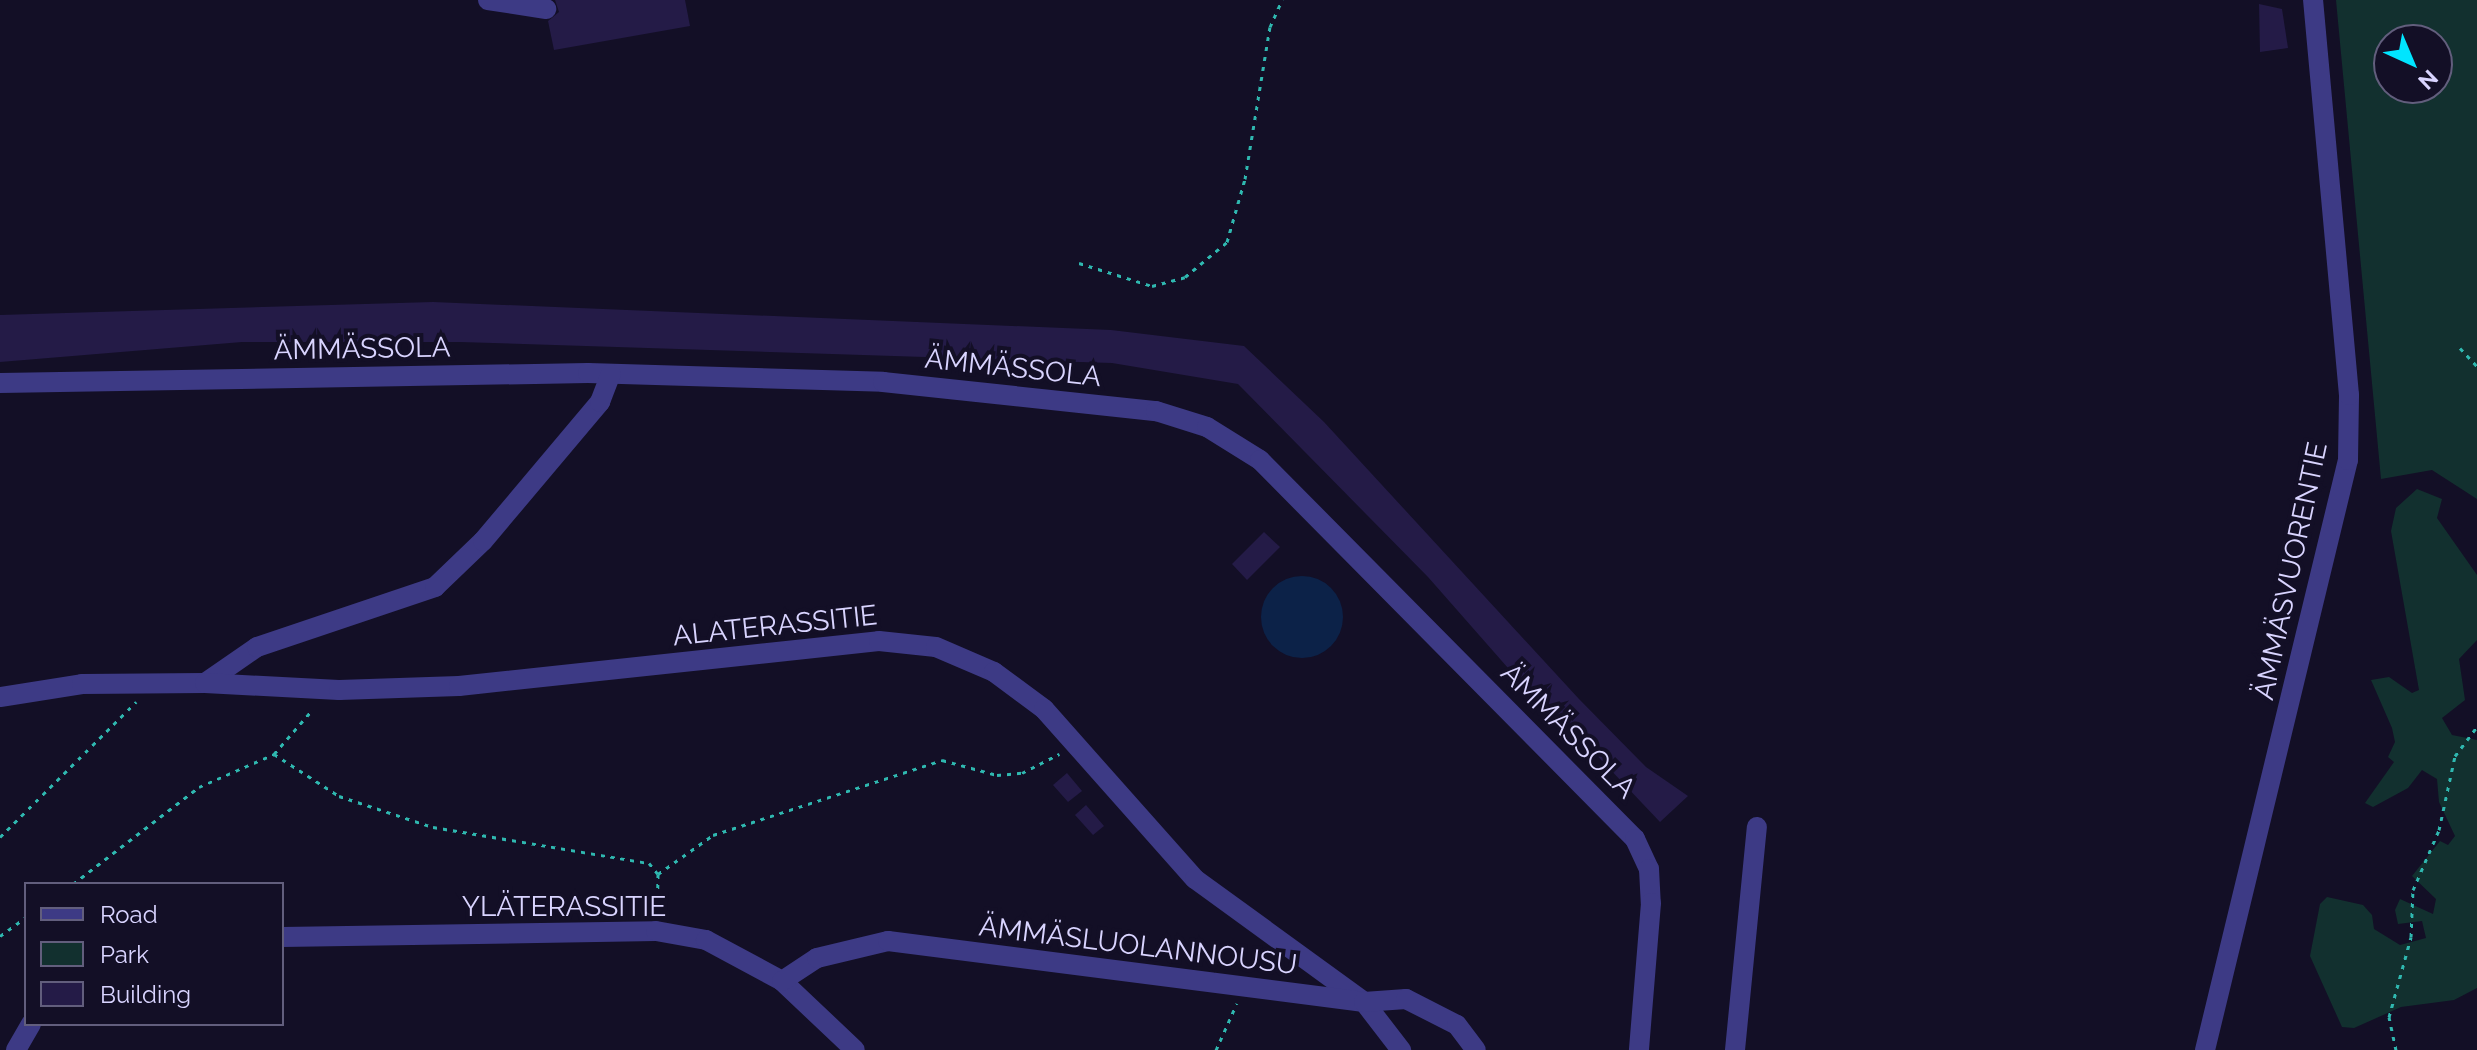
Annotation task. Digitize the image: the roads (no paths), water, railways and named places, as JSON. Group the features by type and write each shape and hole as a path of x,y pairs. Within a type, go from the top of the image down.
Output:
{"street":[{"path":"488,0 546,9"},
{"name":"ÄMMÄSVUORENTIE","path":"2205,1050 2348,460 2349,395 2313,0"},
{"path":"205,683 257,647 435,587 483,541 600,402 611,374"},
{"name":"ÄMMÄSSOLA","path":"0,383 611,374 883,382 1156,411 1207,427 1260,460 1635,839 1649,869 1651,903 1639,1050"},
{"name":"ALATERASSITIE","path":"0,697 82,684 205,683 327,690 547,680 879,641 936,647 994,672 1044,709 1195,879 1364,1002 1401,1050"},
{"path":"1735,1050 1757,827"},
{"name":"YLÄTERASSITIE","path":"284,937 656,931 706,940 782,981 855,1050"},
{"name":"ÄMMÄSLUOLANNOUSU","path":"782,981 817,958 888,941 1244,989 1364,1002 1406,999 1457,1025 1476,1050"},
{"path":"16,1050 30,1026"}],"water":[{"path":"1302,576 1318,579 1331,588 1340,601 1343,617 1340,633 1331,646 1318,655 1302,658 1286,655 1273,646 1264,633 1261,617 1264,601 1273,588 1286,579"}]}
